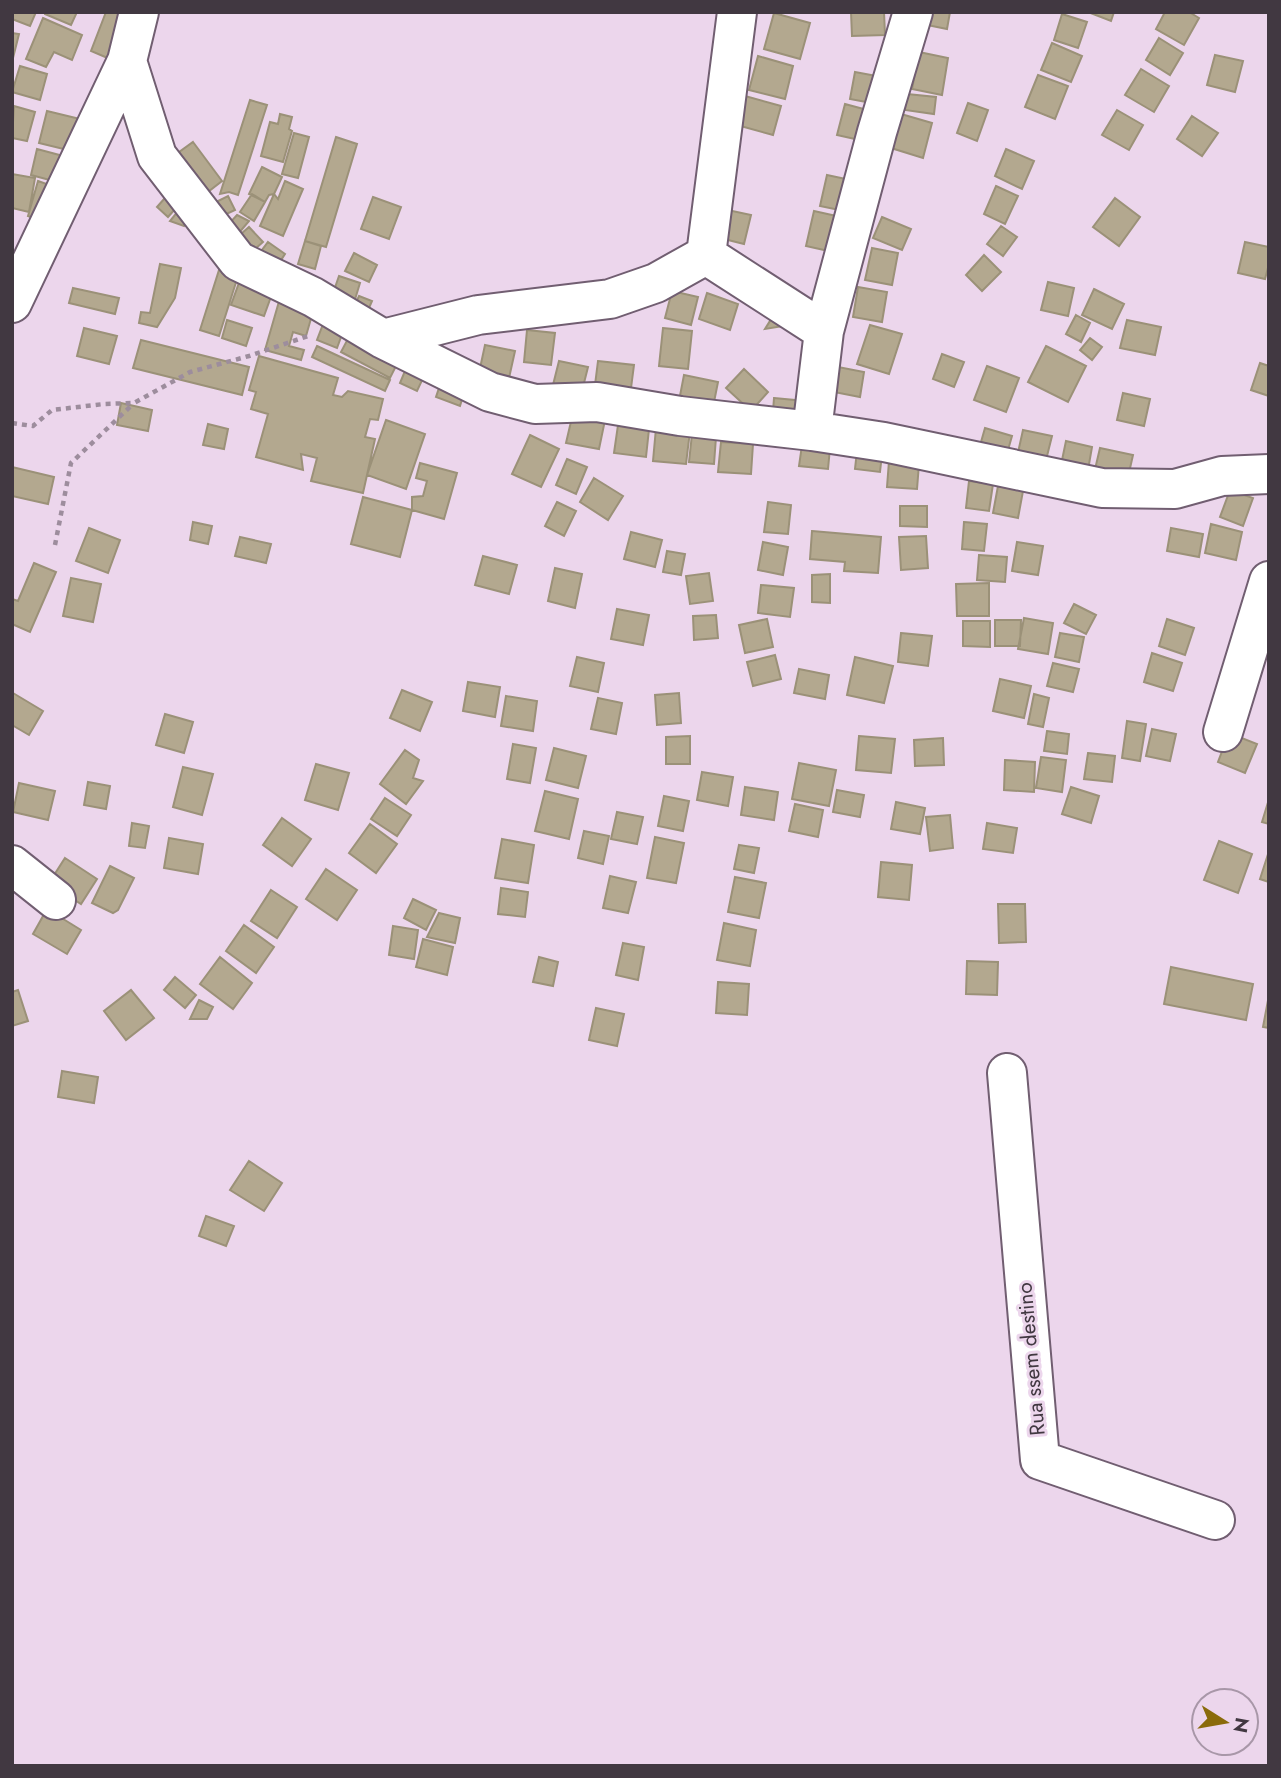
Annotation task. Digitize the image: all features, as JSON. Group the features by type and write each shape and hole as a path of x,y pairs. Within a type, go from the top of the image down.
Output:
{"street":[{"path":"12,303 127,61 139,12"},
{"path":"706,255 737,12"},
{"path":"812,431 824,331 877,132 913,12"},
{"path":"127,61 157,156 238,261 313,298 383,339 490,391 535,404 597,402 680,416 884,442 1102,488 1175,489 1222,476 1269,474"},
{"path":"706,255 824,331"},
{"path":"383,339 478,315 610,299 656,282 706,255"},
{"path":"1223,732 1269,581"},
{"path":"12,865 57,901"},
{"name":"Rua ssem destino","path":"1007,1073 1040,1460 1215,1520"}],"path":[{"path":"55,545 71,463 134,403 190,372 249,356 351,320"},
{"path":"12,423 33,426 51,410 134,403"}],"building":[{"path":"12,12 36,12 30,26 12,19"},
{"path":"45,12 77,12 71,25"},
{"path":"106,12 121,12 110,59 91,51"},
{"path":"851,12 884,12 885,35 852,36"},
{"path":"929,12 950,12 947,29 927,25"},
{"path":"1088,12 1114,12 1111,21"},
{"path":"1165,12 1189,12 1199,18 1184,45 1156,29"},
{"path":"774,13 810,23 800,59 764,49"},
{"path":"1062,14 1087,22 1078,48 1054,40"},
{"path":"43,18 82,35 72,60 54,52 46,67 26,59"},
{"path":"12,33 19,34 13,58 12,58"},
{"path":"1159,38 1183,53 1170,75 1146,60"},
{"path":"1052,43 1082,56 1071,82 1041,70"},
{"path":"919,52 948,58 942,95 912,89"},
{"path":"1215,55 1243,61 1235,92 1207,85"},
{"path":"758,56 793,66 785,99 749,90"},
{"path":"20,66 47,74 40,100 12,92"},
{"path":"1141,69 1169,86 1154,112 1125,95"},
{"path":"855,72 882,77 877,104 850,99"},
{"path":"1038,75 1068,86 1055,119 1025,107"},
{"path":"907,94 936,97 934,114 905,110"},
{"path":"745,96 781,106 773,135 737,125"},
{"path":"250,100 267,105 238,195 229,192 220,194"},
{"path":"968,103 988,110 977,141 957,133"},
{"path":"845,104 871,111 864,141 837,135"},
{"path":"14,106 35,112 27,141 12,138"},
{"path":"1117,110 1143,125 1129,150 1102,135"},
{"path":"47,111 80,119 72,151 39,143"},
{"path":"280,114 292,117 289,129 292,131 283,162 261,156 270,122 278,124"},
{"path":"901,114 932,123 923,158 891,148"},
{"path":"1192,116 1218,133 1202,156 1177,139"},
{"path":"294,133 309,137 298,178 282,174"},
{"path":"336,137 357,144 326,247 305,241"},
{"path":"193,142 222,181 204,195 175,155"},
{"path":"37,149 67,157 61,183 31,175"},
{"path":"1006,149 1034,161 1022,189 995,176"},
{"path":"262,167 282,177 274,194 269,195 265,202 249,194"},
{"path":"12,174 35,178 29,212 12,208"},
{"path":"827,175 860,182 854,213 820,206"},
{"path":"38,181 61,189 50,223 28,216"},
{"path":"285,181 303,189 283,236 260,226 274,194 278,199"},
{"path":"996,186 1018,196 1005,224 984,214"},
{"path":"172,190 183,200 168,217 157,207"},
{"path":"252,194 265,202 254,221 240,212"},
{"path":"228,196 235,210 218,218 212,204"},
{"path":"373,197 401,207 389,239 361,229"},
{"path":"1115,198 1140,217 1119,246 1093,227"},
{"path":"183,205 191,208 184,226 170,221"},
{"path":"723,209 751,215 744,244 716,237"},
{"path":"814,211 850,219 842,254 806,246"},
{"path":"237,215 249,221 238,234 228,225"},
{"path":"882,217 911,229 902,250 873,238"},
{"path":"1001,226 1017,237 1003,256 987,244"},
{"path":"249,227 263,242 246,257 233,241"},
{"path":"305,241 321,246 315,269 298,264"},
{"path":"268,242 285,254 274,271 253,262"},
{"path":"1245,242 1269,247 1269,264 1265,279 1238,273"},
{"path":"872,248 898,253 892,285 865,280"},
{"path":"354,253 377,265 369,282 345,271"},
{"path":"984,255 1001,272 982,291 966,275"},
{"path":"160,264 181,268 175,298 157,327 139,323 141,312 150,313"},
{"path":"219,270 238,276 219,336 200,330"},
{"path":"339,276 360,283 353,306 331,299"},
{"path":"240,280 273,291 264,316 231,305"},
{"path":"1048,282 1074,288 1068,316 1041,310"},
{"path":"858,287 887,292 882,322 853,317"},
{"path":"73,288 119,298 115,314 69,303"},
{"path":"1094,289 1124,304 1112,329 1082,315"},
{"path":"672,291 698,297 691,325 665,318"},
{"path":"707,293 738,304 730,330 699,319"},
{"path":"359,296 372,301 366,315 353,309"},
{"path":"280,298 314,308 306,336 293,332 289,346 304,350 301,360 265,350"},
{"path":"778,308 802,323 765,329"},
{"path":"1076,315 1090,323 1081,342 1066,334"},
{"path":"325,319 345,326 337,348 317,340"},
{"path":"227,320 252,328 246,346 222,338"},
{"path":"1127,320 1161,327 1155,355 1120,348"},
{"path":"870,325 902,334 889,374 857,364"},
{"path":"84,328 117,336 109,364 77,356"},
{"path":"663,328 692,331 688,369 659,366"},
{"path":"527,330 555,333 551,365 524,362"},
{"path":"351,333 400,358 390,378 341,352"},
{"path":"1090,338 1102,347 1092,360 1080,350"},
{"path":"141,340 249,367 242,395 133,368"},
{"path":"485,345 515,351 509,378 479,373"},
{"path":"317,346 390,380 385,391 312,357"},
{"path":"1046,346 1086,366 1068,402 1028,382"},
{"path":"942,354 964,362 954,387 933,379"},
{"path":"259,356 338,378 333,395 342,397 348,391 383,399 378,420 370,419 365,437 375,439 363,493 311,481 317,458 301,454 303,470 256,457 268,414 251,409 256,392 249,390"},
{"path":"559,361 588,367 582,391 553,385"},
{"path":"598,361 634,365 630,396 594,393"},
{"path":"1260,363 1269,366 1269,396 1251,390"},
{"path":"407,366 425,374 417,391 400,383"},
{"path":"987,366 1019,378 1006,412 974,400"},
{"path":"838,367 864,372 860,397 834,392"},
{"path":"744,369 768,392 751,411 726,388"},
{"path":"684,375 718,382 713,407 679,401"},
{"path":"441,382 465,390 460,406 436,397"},
{"path":"1123,393 1150,399 1144,426 1117,420"},
{"path":"774,398 805,401 802,427 772,425"},
{"path":"121,403 152,410 148,431 117,425"},
{"path":"573,413 605,420 599,449 566,443"},
{"path":"386,420 425,434 406,489 367,475"},
{"path":"208,424 228,429 224,449 203,445"},
{"path":"618,425 649,429 646,457 614,453"},
{"path":"656,428 690,431 686,464 653,461"},
{"path":"985,428 1012,436 1008,450 981,442"},
{"path":"1023,430 1052,436 1045,464 1017,457"},
{"path":"692,434 716,437 714,464 689,462"},
{"path":"530,435 559,449 541,487 512,474"},
{"path":"1066,441 1092,447 1088,470 1061,465"},
{"path":"721,442 753,444 751,474 718,472"},
{"path":"802,445 830,448 828,469 799,466"},
{"path":"1100,448 1133,455 1126,486 1093,478"},
{"path":"857,451 882,454 880,472 855,469"},
{"path":"567,459 587,467 576,494 556,485"},
{"path":"889,461 919,464 917,489 887,487"},
{"path":"420,463 457,473 444,519 412,510 412,497 423,496 427,481 416,478"},
{"path":"12,467 54,477 48,504 12,496"},
{"path":"594,478 623,496 608,520 580,502"},
{"path":"969,481 993,484 989,511 966,508"},
{"path":"998,486 1023,491 1018,518 993,513"},
{"path":"1230,490 1253,498 1243,526 1220,517"},
{"path":"363,497 412,510 400,557 351,544"},
{"path":"557,502 576,511 564,536 545,526"},
{"path":"768,502 791,505 788,534 764,532"},
{"path":"900,506 927,506 927,527 900,526"},
{"path":"193,522 212,526 208,544 190,540"},
{"path":"964,522 987,524 984,551 962,549"},
{"path":"1211,524 1242,532 1236,560 1205,553"},
{"path":"89,528 120,540 108,573 76,561"},
{"path":"1171,528 1203,534 1199,557 1167,551"},
{"path":"812,531 881,537 878,573 844,571 845,562 810,559"},
{"path":"631,532 662,540 655,567 624,559"},
{"path":"926,536 928,568 901,570 899,537"},
{"path":"240,537 271,544 266,563 235,556"},
{"path":"763,542 788,547 783,575 758,570"},
{"path":"1017,542 1043,546 1038,575 1012,571"},
{"path":"667,551 685,554 681,575 663,572"},
{"path":"979,555 1007,557 1005,582 977,580"},
{"path":"483,556 517,565 509,594 475,585"},
{"path":"34,563 56,572 30,632 12,624 12,599 18,601"},
{"path":"555,568 582,574 575,608 548,601"},
{"path":"709,573 713,601 690,604 686,576"},
{"path":"830,574 830,603 812,602 812,575"},
{"path":"71,578 101,584 93,622 63,616"},
{"path":"989,583 989,616 957,616 956,584"},
{"path":"761,585 794,588 790,617 758,613"},
{"path":"1074,604 1096,615 1086,634 1064,623"},
{"path":"617,609 649,615 643,645 611,639"},
{"path":"716,615 718,638 694,640 693,616"},
{"path":"1024,618 1053,623 1048,654 1018,649"},
{"path":"767,619 773,647 745,653 739,625"},
{"path":"1167,619 1194,628 1185,655 1159,646"},
{"path":"995,620 1021,620 1020,646 995,646"},
{"path":"963,621 990,621 990,647 963,646"},
{"path":"901,633 932,636 928,666 898,662"},
{"path":"1060,633 1084,637 1079,662 1055,657"},
{"path":"1152,653 1182,663 1173,691 1144,682"},
{"path":"775,655 781,679 753,686 747,662"},
{"path":"577,657 604,663 598,692 570,686"},
{"path":"855,657 893,666 884,703 847,695"},
{"path":"1053,663 1079,669 1073,692 1047,686"},
{"path":"799,669 829,675 825,699 794,693"},
{"path":"1000,679 1031,686 1024,718 993,711"},
{"path":"468,682 500,687 495,717 463,711"},
{"path":"402,690 432,702 420,731 390,718"},
{"path":"13,693 43,711 29,735 12,725"},
{"path":"679,693 681,723 657,725 655,695"},
{"path":"1034,694 1049,698 1043,727 1028,724"},
{"path":"506,696 537,701 533,731 501,726"},
{"path":"598,698 622,703 616,734 591,729"},
{"path":"165,714 193,722 184,753 156,745"},
{"path":"1127,721 1146,724 1140,761 1122,758"},
{"path":"1152,729 1176,734 1170,761 1146,756"},
{"path":"1047,731 1069,734 1067,754 1044,751"},
{"path":"1229,733 1257,744 1245,773 1218,762"},
{"path":"690,736 690,764 666,764 666,737"},
{"path":"859,736 895,739 891,773 856,770"},
{"path":"943,738 944,765 915,766 914,740"},
{"path":"513,744 536,748 530,783 507,779"},
{"path":"554,748 586,756 578,788 546,780"},
{"path":"405,750 419,760 413,778 423,781 406,804 380,784"},
{"path":"1088,753 1115,756 1112,782 1084,779"},
{"path":"1041,757 1066,760 1062,792 1036,788"},
{"path":"1005,760 1035,762 1034,792 1004,790"},
{"path":"799,763 836,770 829,806 792,799"},
{"path":"316,764 349,773 338,810 305,800"},
{"path":"183,767 213,774 202,815 173,807"},
{"path":"702,772 733,777 728,806 697,800"},
{"path":"88,782 110,786 106,809 84,805"},
{"path":"19,783 55,791 48,820 13,812"},
{"path":"745,787 778,792 774,820 741,815"},
{"path":"1071,787 1099,796 1091,823 1062,814"},
{"path":"837,790 864,795 860,817 833,812"},
{"path":"545,791 578,799 569,839 535,831"},
{"path":"664,796 689,801 683,831 658,826"},
{"path":"385,798 411,815 397,836 371,819"},
{"path":"1269,799 1269,824 1262,822"},
{"path":"896,802 925,808 920,834 891,829"},
{"path":"795,804 823,810 818,837 789,831"},
{"path":"617,812 643,817 637,844 611,839"},
{"path":"950,815 953,848 930,851 926,817"},
{"path":"282,818 311,839 292,866 263,845"},
{"path":"132,823 149,826 145,848 129,846"},
{"path":"987,823 1017,828 1013,853 983,849"},
{"path":"370,824 397,844 376,873 349,853"},
{"path":"584,831 609,836 603,864 578,858"},
{"path":"655,837 684,843 676,883 647,878"},
{"path":"169,838 203,844 198,874 164,868"},
{"path":"502,839 534,845 528,883 495,878"},
{"path":"1219,841 1252,854 1238,893 1204,880"},
{"path":"739,845 759,848 754,873 734,869"},
{"path":"1269,851 1269,882 1260,879"},
{"path":"65,858 97,879 81,904 49,883"},
{"path":"881,862 912,865 909,900 878,897"},
{"path":"110,866 134,878 118,910 113,913 92,903"},
{"path":"326,869 357,890 337,920 306,899"},
{"path":"610,876 636,882 628,913 603,908"},
{"path":"735,877 766,883 759,918 728,912"},
{"path":"501,888 528,892 525,917 498,914"},
{"path":"271,890 297,907 277,938 251,921"},
{"path":"413,899 436,910 426,930 404,918"},
{"path":"998,904 1025,904 1026,942 999,943"},
{"path":"47,909 81,930 67,954 33,934"},
{"path":"439,913 460,918 455,943 427,937"},
{"path":"724,923 756,930 750,966 717,960"},
{"path":"244,925 274,947 256,973 226,951"},
{"path":"393,926 418,930 414,959 389,955"},
{"path":"423,939 453,947 447,975 416,967"},
{"path":"623,943 644,947 638,980 616,975"},
{"path":"220,957 252,983 233,1009 200,984"},
{"path":"539,957 558,962 553,986 533,982"},
{"path":"967,961 998,962 997,995 966,994"},
{"path":"1171,967 1253,984 1246,1020 1164,1004"},
{"path":"175,977 196,995 185,1008 164,990"},
{"path":"718,982 749,984 747,1015 716,1013"},
{"path":"18,990 28,1021 12,1026 12,992"},
{"path":"131,990 154,1018 126,1040 104,1011"},
{"path":"1269,995 1269,1028 1263,1027"},
{"path":"199,1000 213,1007 207,1019 190,1019"},
{"path":"596,1008 624,1014 617,1046 589,1040"},
{"path":"62,1071 98,1077 94,1103 58,1097"},
{"path":"249,1161 282,1183 264,1211 230,1190"},
{"path":"206,1216 234,1226 226,1246 199,1236"}]}
